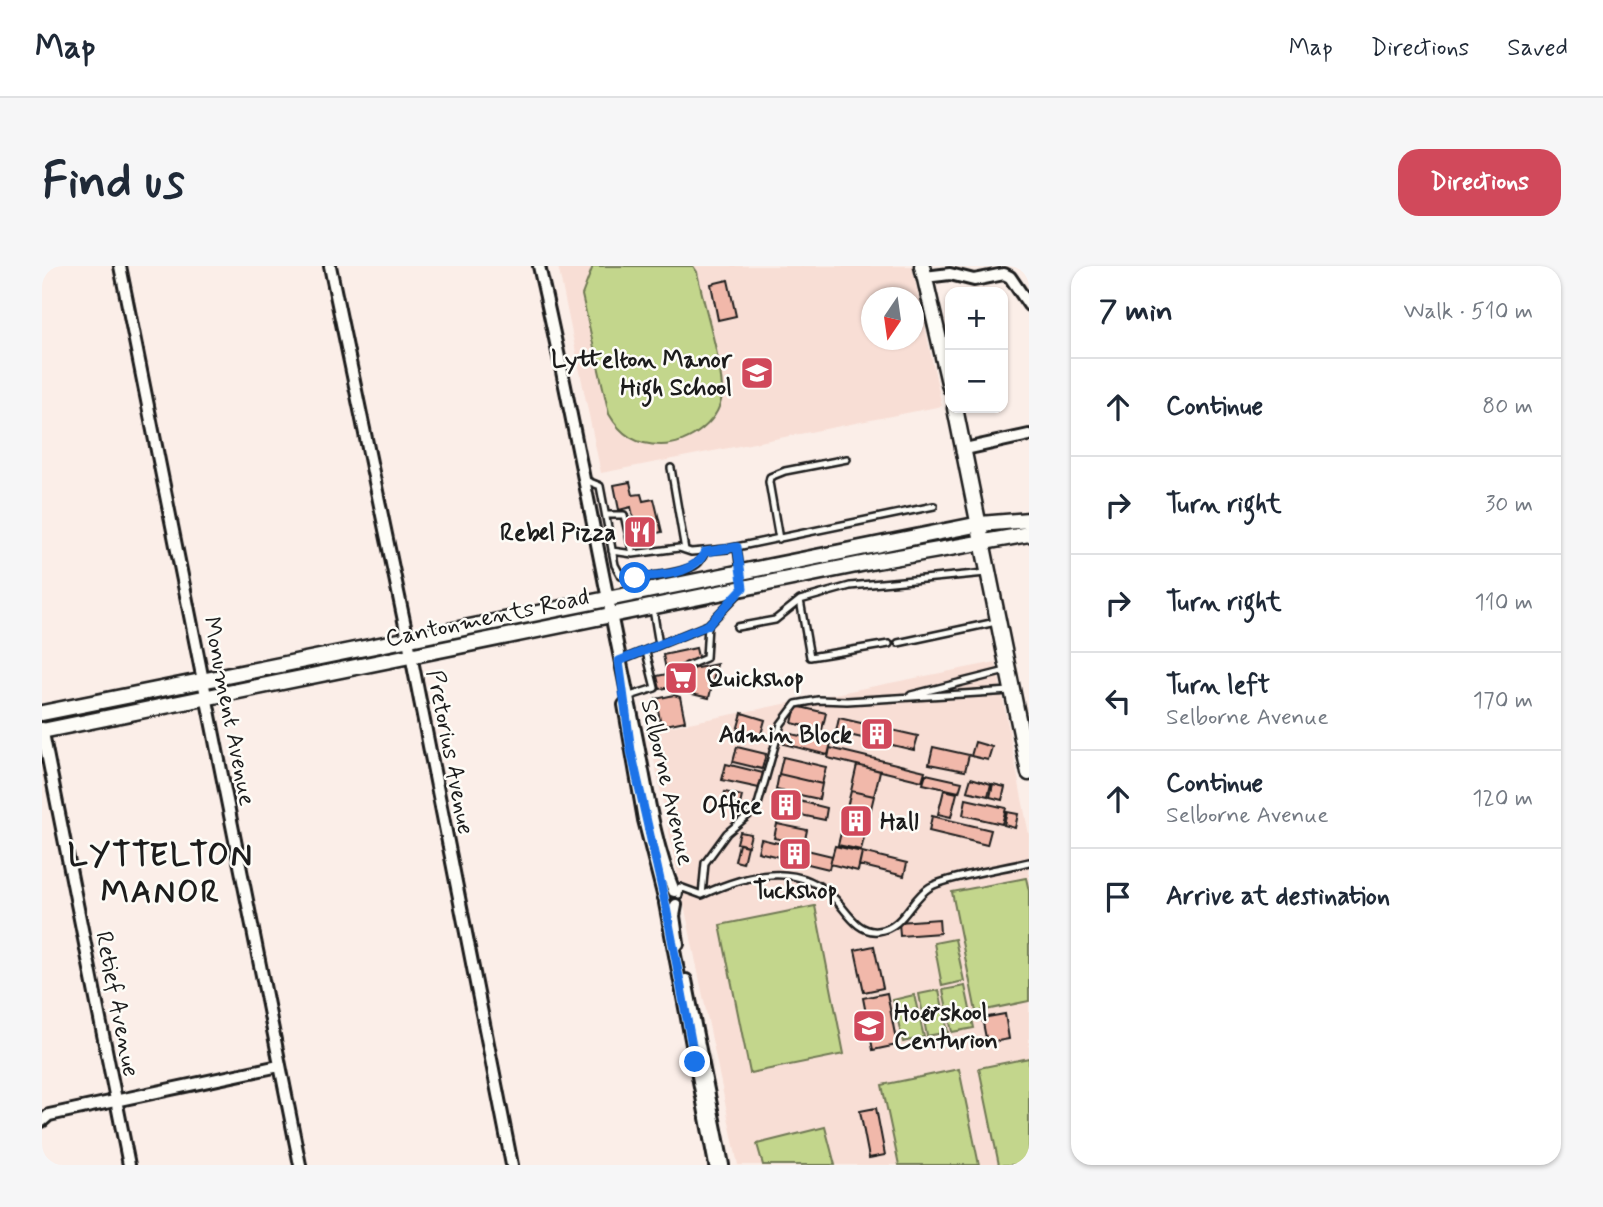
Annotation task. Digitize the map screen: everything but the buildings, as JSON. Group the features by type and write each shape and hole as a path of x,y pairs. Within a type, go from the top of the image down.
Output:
{"main road":[{"path":"923,272 945,366"},
{"path":"956,413 1012,691 1026,736 1029,773"},
{"name":"Cantonments Road","path":"608,608 652,606 742,581 980,524 1029,520"},
{"name":"Cantonments Road","path":"42,713 204,689 742,581 1029,534"},
{"name":"Cantonments Road","path":"42,730 204,689"}],"street":[{"name":"Monument Avenue","path":"120,266 300,1165"},
{"name":"Pretorius Avenue","path":"330,266 410,648 512,1165"},
{"name":"Selborne Avenue","path":"539,266 585,480 628,713 672,898 698,1061 714,1138 723,1165"},
{"path":"923,272 950,274 974,280 1004,274 1010,277 1029,305"},
{"path":"965,449 1029,435"},
{"name":"Selborne Avenue","path":"623,681 628,697 628,713"},
{"name":"Retief Avenue","path":"42,730 129,1165"},
{"path":"45,1116 279,1066"},
{"name":"Selborne Avenue","path":"714,1138 715,1165"}],"lane":[{"path":"779,538 769,482 771,477 785,471 847,460"},
{"path":"671,468 685,550"},
{"path":"585,480 600,486 618,574 635,578 690,568 699,564 705,552"},
{"path":"612,551 633,554 679,548 705,552 934,506"},
{"path":"606,515 624,514 633,554"},
{"path":"619,661 708,625 742,581 737,547"},
{"path":"737,627 775,620 800,600 850,586 990,573"},
{"path":"800,600 810,657 889,644"},
{"path":"652,606 659,645"},
{"path":"898,643 999,622"},
{"path":"687,666 706,658 708,625"},
{"path":"628,697 655,688 646,652"},
{"path":"911,695 1009,671"},
{"path":"702,895 705,863 727,833 757,808 772,746 788,710 804,701 1012,691"},
{"path":"672,898 680,887 702,895 764,873 787,875 812,882 834,898 862,927 878,931 894,926 933,885 1029,862"}],"shaded area":[{"name":"Lyttelton Manor High School","path":"558,266 912,266 916,287 861,287 861,350 924,350 924,322 942,406 601,473"},
{"name":"Hoërskool Centurion","path":"996,662 1029,835 1029,1165 738,1165 648,731"}],"green space":[{"path":"593,266 693,266 697,272 722,388 721,400 711,420 703,429 683,441 661,445 637,441 624,433 609,414 582,295"},
{"path":"1026,878 1029,891 1029,1001 976,1012 952,892"},
{"path":"815,906 844,1054 750,1073 720,925"},
{"path":"955,939 964,981 942,986 934,943"},
{"path":"965,986 974,1028 952,1032 943,990"},
{"path":"939,990 948,1032 927,1036 919,994"},
{"path":"914,995 924,1037 903,1042 893,1000"},
{"path":"1029,1058 1029,1165 999,1165 979,1068"},
{"path":"959,1069 979,1165 899,1165 882,1085"},
{"path":"825,1127 835,1165 763,1165 757,1144"}],"place":[{"name":"Lyttelton Manor High School","path":"757,373"},
{"name":"Rebel Pizza","path":"640,532"},
{"name":"Quickshop","path":"681,678"},
{"name":"Admin Block","path":"877,734"},
{"name":"Office","path":"786,805"},
{"name":"Hall","path":"856,821"},
{"name":"Tuckshop","path":"795,854"},
{"name":"Hoërskool Centurion","path":"869,1026"}],"district":[{"name":"LYTTELTON MANOR","path":"161,872"}],"route":[{"path":"635,578 690,568 699,564 705,552 737,547 743,588 715,621 619,661 625,722 644,820 665,902 666,919 695,1062"}]}
